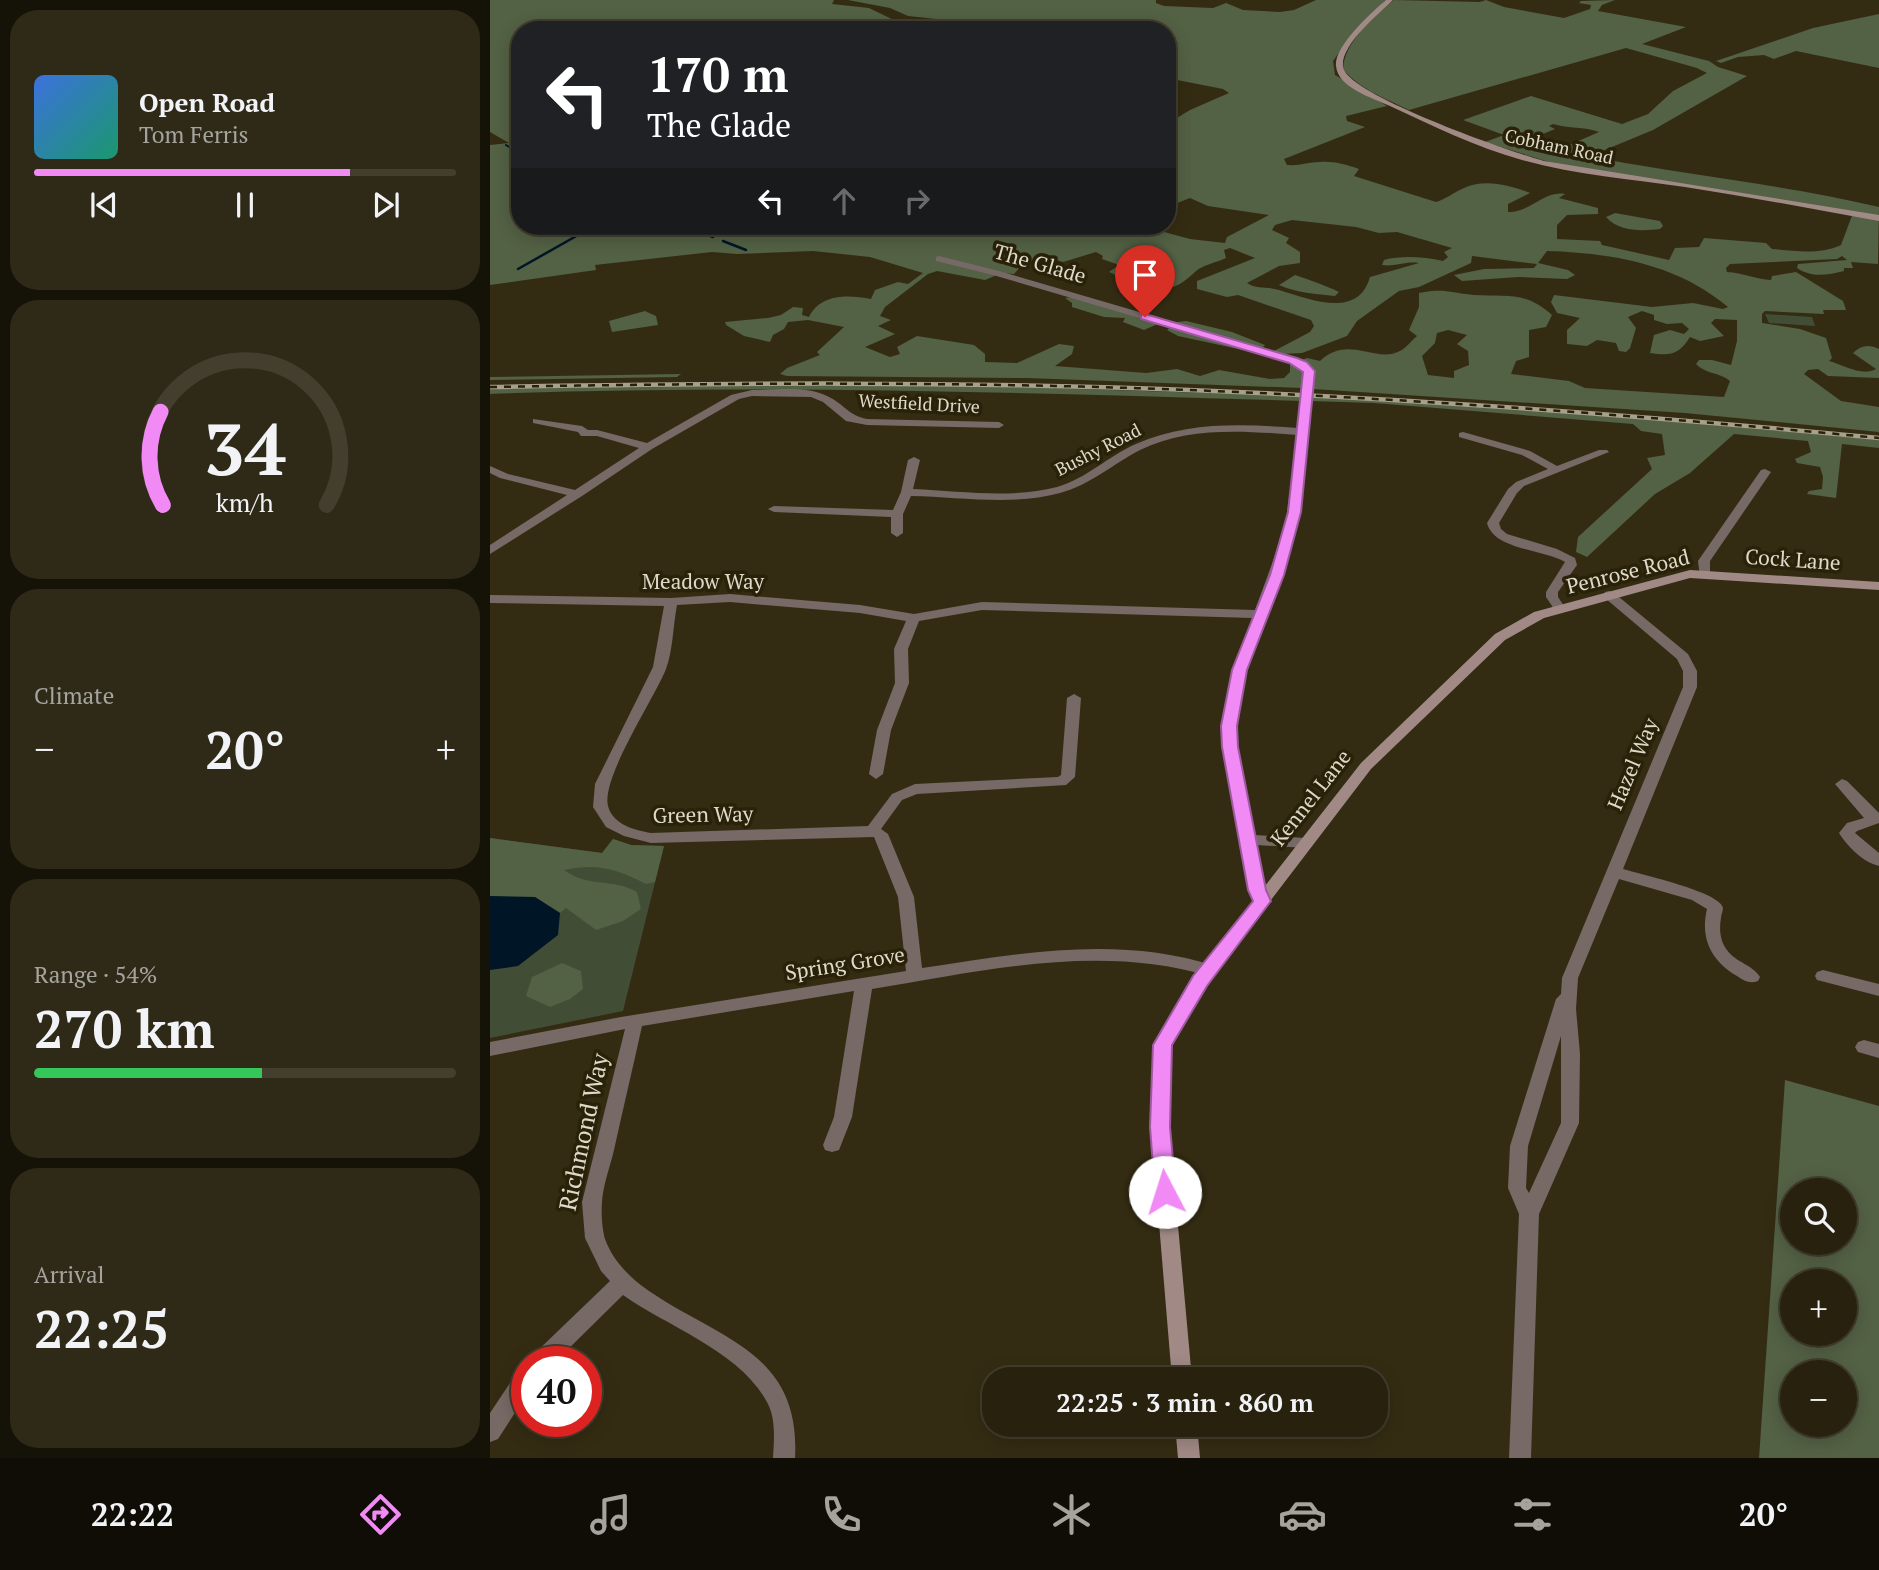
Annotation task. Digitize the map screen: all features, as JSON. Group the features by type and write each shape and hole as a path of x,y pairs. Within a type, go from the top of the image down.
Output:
{"street":[{"name":"Cobham Road","path":"1390,0 1378,9 1343,51 1338,63 1340,72 1373,96 1443,129 1484,145 1553,165 1879,218"},
{"name":"The Glade","path":"939,259 996,273 1293,360 1303,364 1309,371 1294,512 1277,575 1240,670 1229,726 1230,747 1257,890 1262,901"},
{"name":"Westfield Drive","path":"490,550 648,447 726,401 752,393 812,394 827,400 850,419 867,422 999,425"},
{"path":"537,421 582,429 585,434 597,433 648,447"},
{"name":"Bushy Road","path":"907,492 1048,493 1076,484 1128,452 1161,438 1216,430 1304,432"},
{"path":"1464,435 1526,453 1555,469"},
{"path":"1560,609 1552,597 1552,592 1571,561 1558,554 1506,538 1493,527 1515,487 1603,452"},
{"path":"897,533 897,514 907,492 914,460"},
{"path":"490,469 504,476 578,495"},
{"path":"1704,574 1704,561 1765,472"},
{"path":"774,509 897,514"},
{"name":"Cock Lane","path":"1704,574 1879,586"},
{"name":"Penrose Road","path":"1560,609 1684,575 1704,574"},
{"name":"Hazel Way","path":"1529,1214 1517,1188 1519,1146 1570,978 1690,687 1690,671 1683,657 1609,595"},
{"name":"Meadow Way","path":"490,599 671,602 730,598 860,609 914,618 982,606 1260,614"},
{"name":"Green Way","path":"671,602 660,667 602,784 599,801 604,817 624,832 651,838 873,831"},
{"name":"Kennel Lane","path":"1181,1367 1160,1127 1163,1045 1209,970 1366,766 1500,637 1539,615 1560,609"},
{"path":"876,774 884,730 902,683 901,649 914,618"},
{"path":"915,977 906,897 885,840 873,831 897,797 915,789 1061,782 1068,777 1074,698"},
{"path":"1842,784 1876,818 1852,827 1847,833 1852,841 1879,862"},
{"path":"1248,839 1306,843"},
{"path":"1613,872 1698,896 1715,907 1711,919 1720,957 1730,967 1752,977"},
{"name":"Spring Grove","path":"490,1049 635,1021 998,962 1102,956 1186,963 1209,970"},
{"path":"1823,976 1879,990"},
{"name":"Hazel Way","path":"1520,1458 1529,1214 1570,1123 1570,978"},
{"path":"832,1145 844,1117 864,984"},
{"name":"Richmond Way","path":"635,1021 592,1202 590,1224 596,1243 621,1283 643,1301 699,1328 726,1344 750,1364 768,1385 781,1409 786,1433 784,1458"},
{"path":"556,1346 621,1283"},
{"path":"490,1432 511,1400"},
{"path":"1187,1437 1189,1458"}],"green space":[{"path":"490,0 834,0 832,4 869,8 896,21 511,21 511,235 1175,235 1225,243 1227,237 1269,215 1208,206 1190,198 1176,203 1176,119 1229,93 1223,89 1176,80 1176,21 940,21 908,16 890,8 848,0 1156,0 1156,3 1164,6 1213,8 1226,3 1243,10 1280,12 1294,10 1316,0 1386,0 1357,28 1333,61 1335,75 1387,106 1346,116 1347,121 1365,127 1284,159 1287,165 1325,162 1345,165 1359,169 1354,176 1436,202 1470,186 1488,183 1530,193 1508,204 1508,212 1523,209 1551,195 1565,194 1559,198 1598,208 1598,214 1567,215 1557,225 1557,239 1600,241 1602,245 1669,260 1675,248 1699,247 1704,238 1766,243 1772,249 1798,251 1824,250 1841,245 1853,213 1552,163 1485,142 1504,135 1463,120 1531,96 1622,124 1648,114 1673,91 1707,73 1697,68 1626,48 1409,110 1365,88 1343,69 1354,40 1378,13 1394,0 1486,0 1504,7 1564,18 1590,9 1591,5 1579,3 1581,1 1615,0 1602,5 1598,11 1686,27 1642,44 1709,61 1718,67 1747,76 1653,130 1595,154 1598,158 1879,207 1878,264 1851,262 1853,268 1820,275 1797,268 1798,264 1847,260 1842,256 1837,259 1730,264 1726,268 1727,272 1771,280 1772,276 1796,272 1843,301 1846,310 1823,310 1824,314 1765,311 1762,314 1762,323 1800,329 1826,338 1832,358 1829,361 1859,371 1876,369 1853,353 1865,346 1879,349 1879,378 1828,376 1818,369 1808,370 1804,374 1841,401 1879,407 1879,432 1685,413 1313,389 1313,371 1299,361 1307,358 1320,361 1331,353 1351,349 1381,354 1400,351 1417,336 1409,330 1419,307 1419,293 1441,291 1506,296 1533,302 1552,315 1546,327 1529,330 1529,357 1516,361 1511,374 1569,381 1585,388 1724,397 1730,381 1696,364 1699,360 1712,360 1731,365 1737,341 1737,320 1715,319 1711,323 1724,336 1700,341 1690,337 1682,348 1669,354 1650,353 1654,335 1670,330 1684,334 1689,329 1682,323 1667,324 1654,320 1654,315 1642,311 1628,317 1636,328 1630,348 1626,352 1619,351 1616,343 1597,340 1587,346 1567,344 1567,330 1580,318 1557,313 1551,302 1554,295 1652,307 1693,303 1723,309 1728,307 1687,280 1665,271 1619,258 1571,252 1547,251 1538,263 1568,270 1575,275 1567,279 1518,277 1462,281 1454,275 1484,269 1534,268 1537,264 1472,256 1471,263 1419,287 1399,291 1357,321 1347,336 1302,353 1282,354 1274,351 1310,332 1314,326 1311,320 1238,295 1227,297 1197,289 1197,281 1255,258 1230,248 1224,250 1226,258 1202,267 1178,285 1162,289 1155,289 1174,277 1165,273 1137,285 1127,281 1155,268 1149,264 1116,275 1109,272 1119,265 1102,259 1103,256 1096,252 1063,262 1048,257 1022,265 1014,274 1002,273 985,280 937,271 928,274 885,307 880,316 891,320 878,326 895,334 865,347 890,357 900,354 897,347 917,336 974,345 985,354 985,362 1017,363 1059,344 1074,346 1072,354 1055,366 1146,373 1177,369 1200,376 1219,370 1270,379 1284,378 1290,372 1290,365 1295,363 1306,374 1302,388 1027,378 787,376 780,374 787,368 820,355 817,352 844,327 808,320 788,322 784,329 773,335 770,342 744,336 725,322 768,318 781,315 793,307 803,308 802,315 809,317 814,309 828,300 845,297 871,299 875,290 898,282 908,284 923,273 870,257 813,251 737,254 712,252 595,265 596,270 490,285 490,145 509,143 490,132","holes":["1553,124 1599,132 1560,149 1528,140 1555,129 1549,126","1292,220 1356,227 1379,233 1397,232 1452,248 1444,252 1448,257 1443,261 1413,257 1384,260 1382,265 1419,263 1370,277 1364,290 1355,298 1344,302 1318,301 1247,283 1279,266 1300,263 1300,252 1286,243 1289,238 1272,230 1275,225","1448,330 1467,335 1457,344 1468,351 1469,365 1454,371 1454,378 1428,375 1422,356 1435,343 1437,333"]},
{"path":"1879,14 1879,68 1796,51 1774,59 1764,55 1738,57 1721,63 1716,61 1813,28"},
{"path":"1615,213 1660,221 1663,226 1660,229 1646,230 1624,228 1606,217"},
{"path":"1295,275 1339,292 1335,296 1314,294 1279,285"},
{"path":"1073,297 1160,323 1144,330 1123,322 1125,318 1104,317 1072,307 1072,303 1065,298"},
{"path":"645,311 656,316 658,325 612,332 609,321"},
{"path":"1765,314 1812,317 1815,326 1769,323"},
{"path":"1186,321 1232,332 1265,345 1257,353 1178,336 1167,330 1177,322"},
{"path":"681,374 677,377 490,380 490,377"},
{"path":"721,384 988,386 1300,396 1302,401 795,390 490,394 490,389"},
{"path":"1310,396 1583,413 1879,440 1879,448 1842,444 1836,498 1807,494 1809,491 1822,489 1823,477 1820,467 1797,463 1795,459 1811,452 1808,441 1734,434 1690,473 1655,494 1587,557 1576,552 1578,537 1652,469 1647,458 1665,455 1662,434 1641,431 1633,424 1374,403 1310,401"},
{"path":"490,838 602,853 613,839 631,845 664,846 623,1011 490,1038"},
{"path":"490,838 602,853 613,839 631,845 664,846 655,882 646,884 625,874 597,867 564,870 582,879 619,885 637,892 641,909 623,921 596,930 566,908 560,913 535,897 490,896"},
{"path":"562,963 581,971 583,989 570,999 550,1007 526,996 532,977"},
{"path":"1785,1080 1879,1106 1879,1458 1759,1458"}],"water":[{"path":"490,896 535,897 560,913 558,935 518,966 490,970"}],"waterway":[{"path":"506,145 511,148"},
{"path":"518,269 578,235"},
{"path":"708,235 713,237"},
{"path":"723,241 746,250"}],"railway":[{"path":"490,387 840,384 1189,390 1534,409 1879,438"}],"route":[{"path":"1145,317 1293,360 1303,364 1309,371 1294,512 1277,575 1240,670 1229,726 1230,747 1257,890 1262,901 1200,981 1163,1045 1160,1127 1165,1192"}]}
